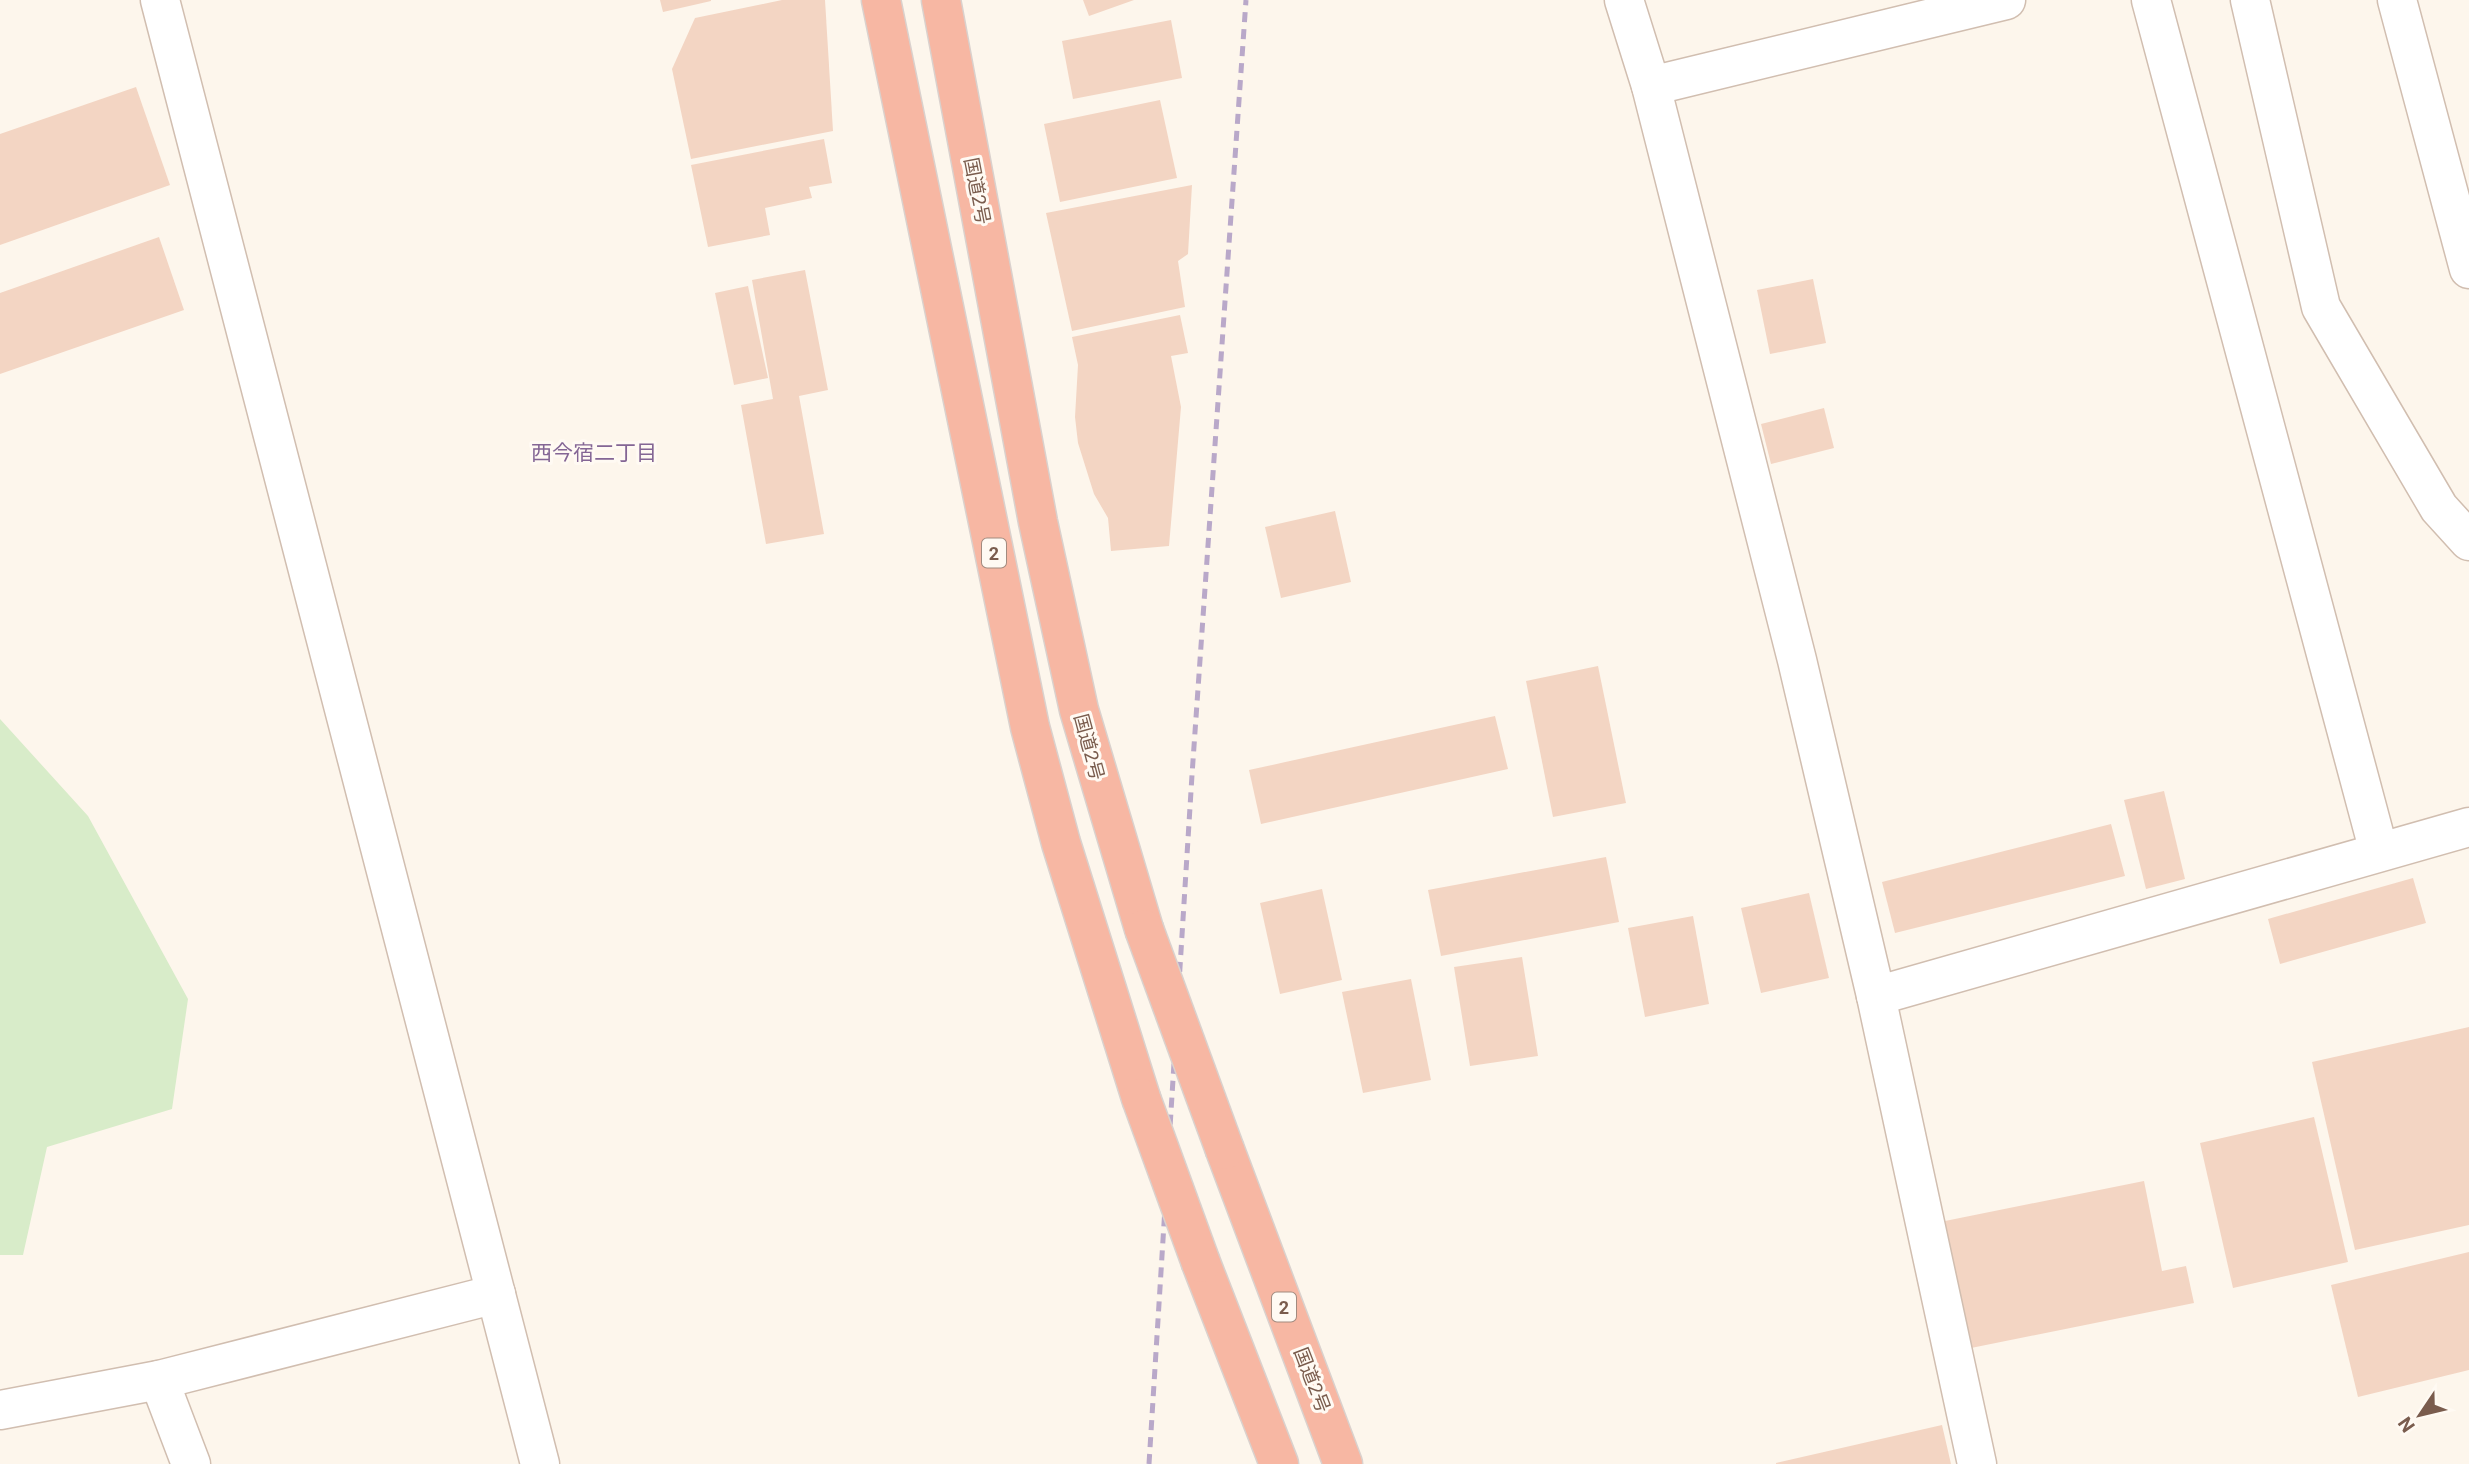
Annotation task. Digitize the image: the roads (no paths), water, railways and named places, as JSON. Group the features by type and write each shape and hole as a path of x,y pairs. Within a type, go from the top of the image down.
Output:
{"highway":[{"name":"2","path":"881,0 1030,727 1061,843 1141,1098 1279,1464"},
{"name":"国道2号","path":"941,0 1038,522 1079,710 1144,929 1343,1464"}],"street":[{"path":"160,0 540,1464"},
{"path":"1624,0 1651,86 1797,660 1876,996 1977,1464"},
{"path":"1651,86 2006,0"},
{"path":"2151,0 2379,852"},
{"path":"2250,0 2321,307 2439,508 2469,541"},
{"path":"2397,0 2469,269"},
{"path":"1876,996 2469,827"},
{"path":"0,1410 159,1380 496,1294"},
{"path":"159,1380 191,1464"}],"railway":[{"path":"1149,1464 1192,775 1246,0"}],"district":[{"name":"西今宿二丁目","path":"594,453"}]}
